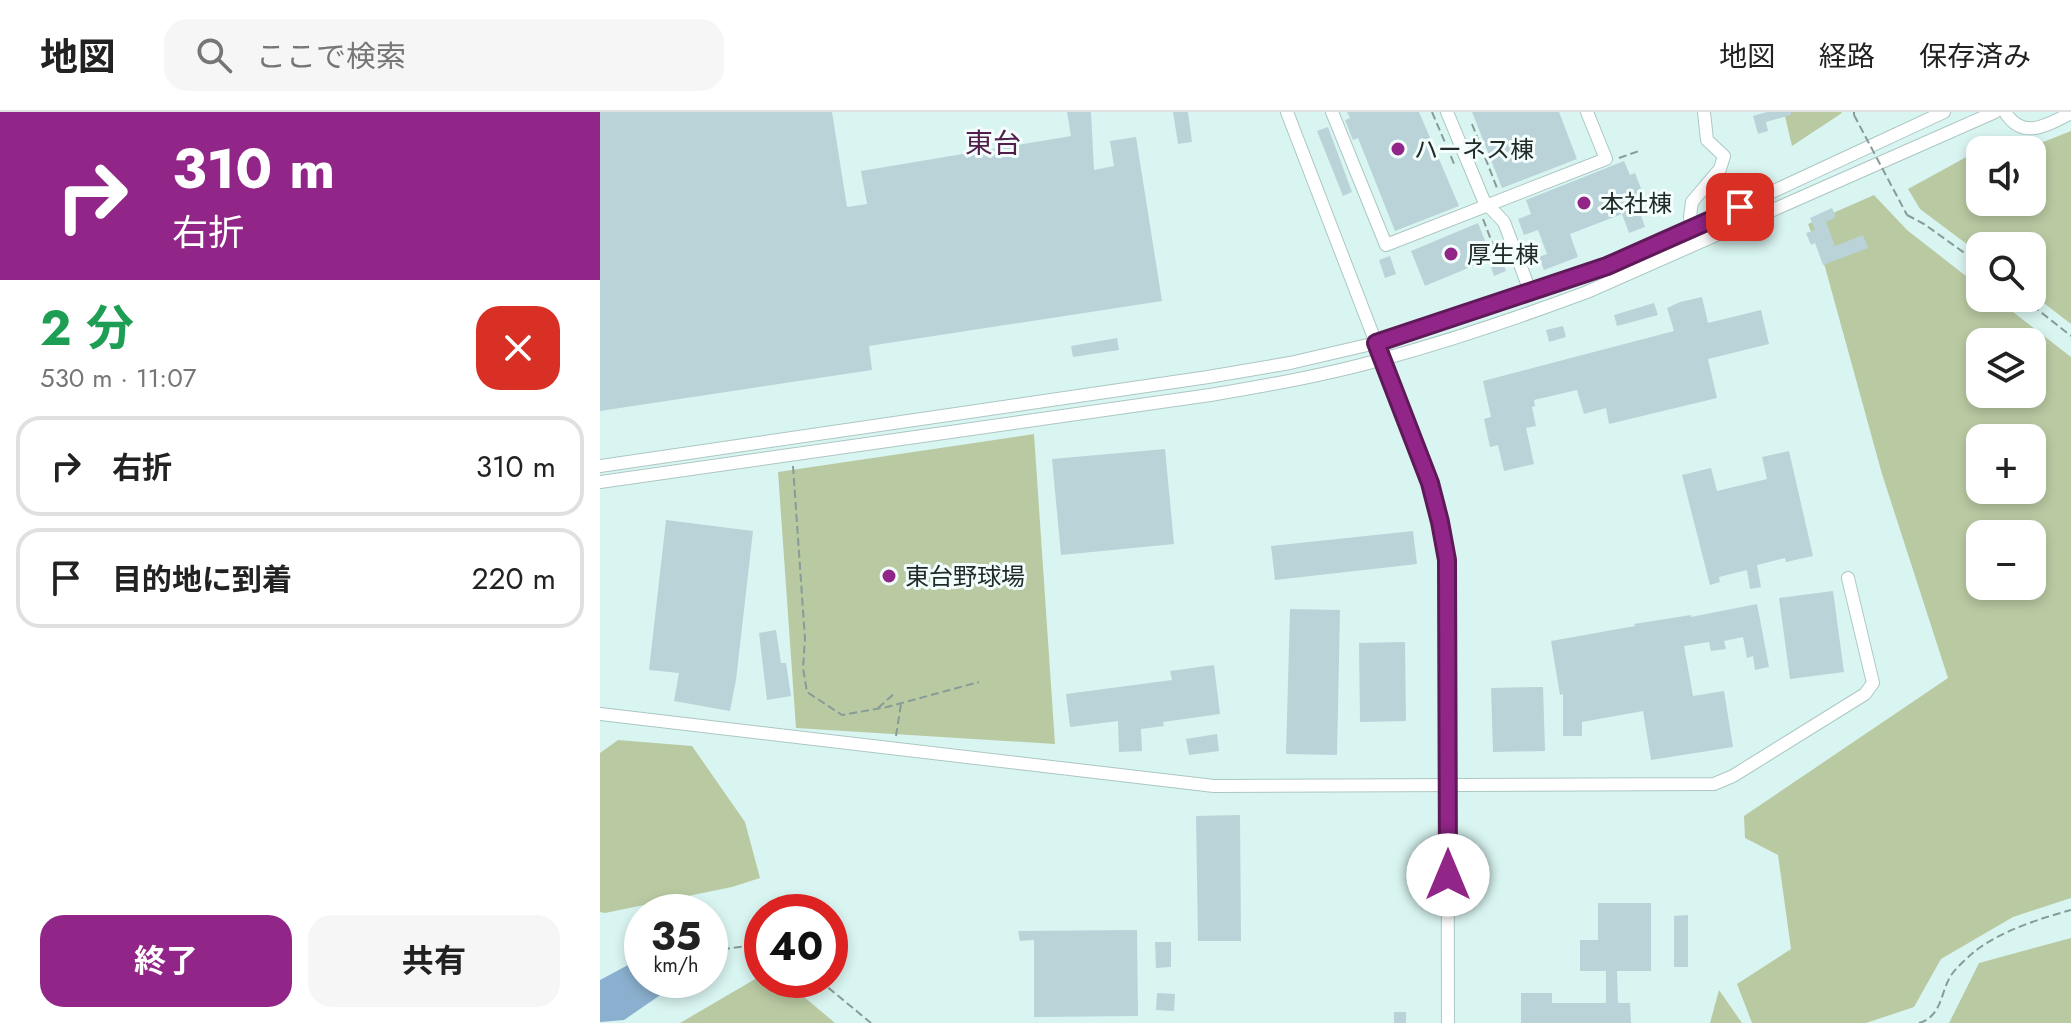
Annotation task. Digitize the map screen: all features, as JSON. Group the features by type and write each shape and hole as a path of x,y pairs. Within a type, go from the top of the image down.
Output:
{"street":[{"path":"1287,112 1430,483 1447,560 1448,1023"},
{"path":"1332,112 1386,245 1494,200 1606,159 1587,112"},
{"path":"1447,112 1494,200 1534,290"},
{"path":"1692,229 1692,202 1720,169 1724,156 1707,140 1704,112"},
{"path":"600,466 1208,377 1290,363 1376,343 1607,266 1944,112"},
{"path":"600,482 1210,395 1382,359 1587,292 1995,112"},
{"path":"2005,112 2020,128 2040,128 2071,113"},
{"path":"600,714 1214,786 1714,784 1733,776 1865,694 1873,683 1848,578"}],"path":[{"path":"1854,114 1907,215 1966,254"},
{"path":"1472,124 1494,200"},
{"path":"2041,312 2071,336"},
{"path":"793,469 805,639 803,668 807,692 842,715 901,704 979,682"},
{"path":"878,709 895,693"},
{"path":"894,749 901,704"},
{"path":"1919,1023 1938,1010 1951,975 1975,951 1997,937 2071,910"},
{"path":"841,998 871,1023"}],"green space":[{"path":"1784,112 1841,112 1842,113 1792,146"},
{"path":"2071,131 2071,324 2046,305 2046,232 1966,232 1966,244 1920,209 1908,189 1966,157 1966,216 2046,216 2046,141"},
{"path":"1874,195 1907,230 1966,276 1966,312 2013,312 2034,328 1966,328 1966,408 2046,408 2046,338 2071,357 2071,898 2013,917 1941,959 1914,1007 1866,1023 1752,1023 1737,984 1791,949 1778,855 1745,838 1744,816 1948,678 1882,474 1825,267 1808,224"},
{"path":"1034,434 1055,744 796,728 778,472"},
{"path":"618,740 692,746 745,822 760,878 698,894 624,894 624,909 600,912 600,753"},
{"path":"2071,938 2071,1023 1949,1023 1979,963"},
{"path":"744,986 744,998 805,998 835,1023 680,1023 723,998 728,998 728,995"},
{"path":"1719,990 1742,1023 1710,1023"}],"water":[{"path":"624,967 624,998 656,998 624,1020 600,1022 600,980"}],"building":[{"path":"600,112 832,112 847,207 867,204 861,171 1071,136 1067,112 1091,112 1094,170 1114,166 1110,141 1136,137 1162,301 869,346 872,370 600,411"},
{"path":"1173,112 1188,112 1192,142 1178,144"},
{"name":"ハーネス棟","path":"1347,112 1419,112 1459,206 1395,231 1358,138 1353,140 1345,120 1350,118"},
{"path":"1472,112 1559,112 1577,159 1502,188"},
{"path":"1767,112 1791,112 1791,115 1766,122 1768,131 1758,134 1753,116"},
{"path":"1328,127 1352,192 1343,196 1317,131"},
{"name":"本社棟","path":"1624,161 1630,175 1635,173 1645,199 1640,201 1642,206 1638,207 1645,227 1629,233 1622,214 1570,234 1578,257 1544,270 1539,257 1547,254 1538,230 1524,235 1518,219 1531,214 1526,200"},
{"path":"1832,208 1836,217 1826,222 1835,246 1863,235 1868,248 1823,265 1815,243 1811,245 1806,233 1815,230 1810,218"},
{"name":"厚生棟","path":"1478,223 1492,258 1425,286 1411,251"},
{"path":"1390,256 1396,274 1385,278 1379,260"},
{"path":"1502,260 1506,271 1494,276 1490,264"},
{"path":"1702,297 1708,323 1761,310 1769,344 1708,359 1717,398 1609,424 1606,408 1584,414 1577,390 1534,400 1535,406 1532,407 1536,426 1526,428 1534,464 1504,471 1498,445 1490,447 1484,419 1491,417 1483,381 1674,331 1667,308"},
{"path":"1654,303 1658,315 1617,326 1614,315"},
{"path":"1563,326 1566,337 1549,342 1546,330"},
{"path":"1117,338 1119,350 1073,357 1071,346"},
{"path":"1165,449 1174,544 1061,555 1052,459"},
{"path":"1789,451 1813,556 1786,562 1785,558 1757,565 1761,587 1750,589 1747,570 1719,577 1720,582 1710,585 1682,475 1711,468 1717,491 1767,479 1762,457"},
{"path":"666,520 753,531 730,711 674,701 679,673 649,670"},
{"path":"1413,531 1417,564 1275,580 1271,546"},
{"path":"1833,591 1844,672 1790,679 1779,598"},
{"path":"1757,604 1769,667 1755,670 1753,656 1747,658 1743,637 1724,641 1726,649 1711,651 1709,642 1684,646 1693,696 1724,691 1733,747 1651,760 1643,711 1582,722 1582,736 1563,736 1563,694 1560,695 1551,641"},
{"path":"1290,609 1340,610 1337,755 1286,754"},
{"path":"776,630 781,663 786,663 791,696 767,700 759,633"},
{"path":"1405,642 1406,721 1360,722 1359,643"},
{"path":"1214,665 1220,714 1163,722 1164,726 1141,729 1142,751 1119,752 1118,721 1070,727 1066,694 1172,680 1170,671"},
{"path":"1543,687 1545,751 1493,752 1491,688"},
{"path":"1217,734 1219,751 1189,755 1186,739"},
{"path":"1240,815 1241,941 1198,941 1196,816"},
{"path":"1598,903 1651,903 1651,971 1617,971 1618,1003 1630,1003 1631,1023 1521,1023 1521,993 1552,993 1552,1003 1606,1003 1606,971 1580,971 1580,940 1598,940"},
{"path":"1688,915 1688,967 1674,967 1674,916"},
{"path":"1137,930 1138,1016 1034,1017 1034,940 1020,941 1018,931"},
{"path":"1155,942 1171,942 1171,967 1156,968"},
{"path":"1157,993 1175,994 1174,1011 1156,1010"},
{"path":"1394,1012 1406,1012 1406,1023 1394,1023"}],"place":[{"name":"ハーネス棟","path":"1398,149"},
{"name":"本社棟","path":"1584,203"},
{"name":"厚生棟","path":"1451,254"},
{"name":"東台野球場","path":"889,576"}],"district":[{"name":"東台","path":"993,143"}],"route":[{"path":"1448,875 1447,560 1430,483 1376,343 1607,266 1740,207"}]}
